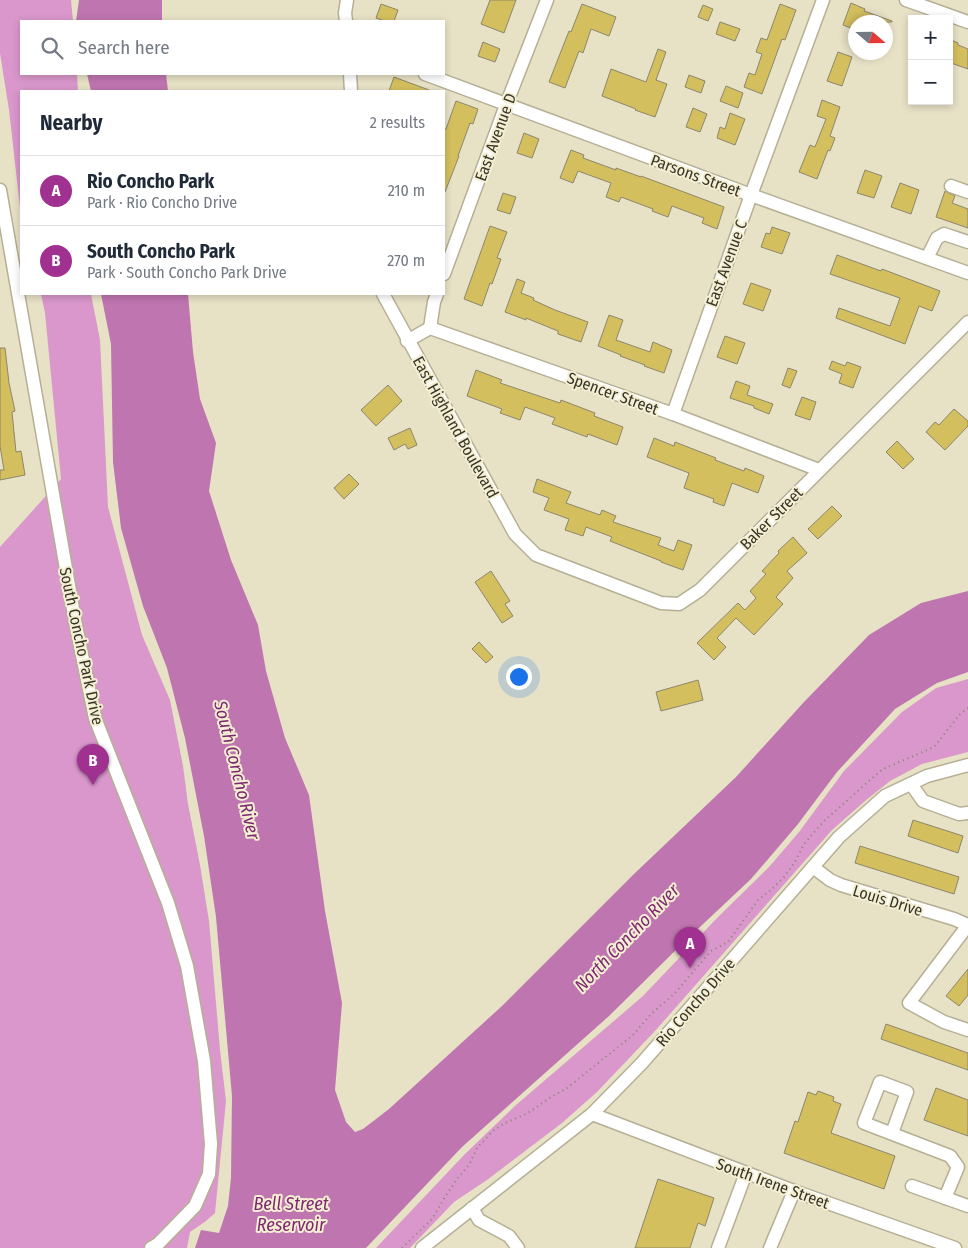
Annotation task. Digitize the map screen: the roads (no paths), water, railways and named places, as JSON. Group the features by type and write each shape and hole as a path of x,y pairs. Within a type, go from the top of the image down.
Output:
{"street":[{"path":"346,20 347,0"},
{"name":"East Avenue D","path":"445,271 547,0"},
{"name":"East Avenue C","path":"673,414 751,195 824,0"},
{"path":"906,0 968,22"},
{"path":"350,75 351,90"},
{"name":"Parsons Street","path":"427,75 968,273"},
{"path":"951,186 968,192"},
{"name":"South Concho Park Drive","path":"0,190 76,626 95,718 168,903 187,966 204,1061 211,1144 209,1174 196,1206 158,1244 151,1248"},
{"path":"927,258 937,238 944,234 968,242"},
{"name":"East Highland Boulevard","path":"384,295 515,534 536,555"},
{"path":"408,341 430,328 436,295"},
{"name":"Baker Street","path":"536,555 661,603 679,604 700,590 968,322"},
{"name":"Spencer Street","path":"430,328 673,414 819,470"},
{"name":"Rio Concho Drive","path":"422,1248 592,1114 642,1063 839,837 885,796 927,776 968,764"},
{"path":"911,784 923,801 959,814 968,813"},
{"name":"Louis Drive","path":"813,867 841,886 954,919 968,925 909,1003 944,1022 968,1030"},
{"name":"South Irene Street","path":"592,1114 794,1192 955,1248"},
{"path":"892,1133 950,1156 958,1167 945,1198"},
{"path":"718,1248 746,1173"},
{"path":"912,1186 968,1206"},
{"path":"770,1248 794,1192"},
{"path":"472,1208 479,1220 509,1236 518,1248"}],"water":[{"path":"79,0 162,0 162,20 76,20"},
{"path":"87,75 166,75 168,90 91,90"},
{"path":"101,295 188,295 193,352 200,399 216,443 209,491 231,560 258,625 266,671 285,738 309,795 325,911 342,1003 335,1090 346,1122 355,1132 363,1129 389,1109 502,1006 634,874 736,777 804,702 869,635 921,603 968,591 968,672 937,683 895,709 837,772 798,824 751,879 609,1016 462,1147 366,1248 195,1248 201,1230 219,1233 228,1206 231,1178 232,1096 216,917 204,836 185,738 167,668 143,606 121,528 113,462 111,344"}],"place":[{"name":"South Concho Park","path":"93,785"},
{"name":"Rio Concho Park","path":"690,968"}],"water label":[{"name":"South Concho River","path":"237,770"},
{"name":"North Concho River","path":"627,938"},
{"name":"Bell Street Reservoir","path":"291,1214"}]}
